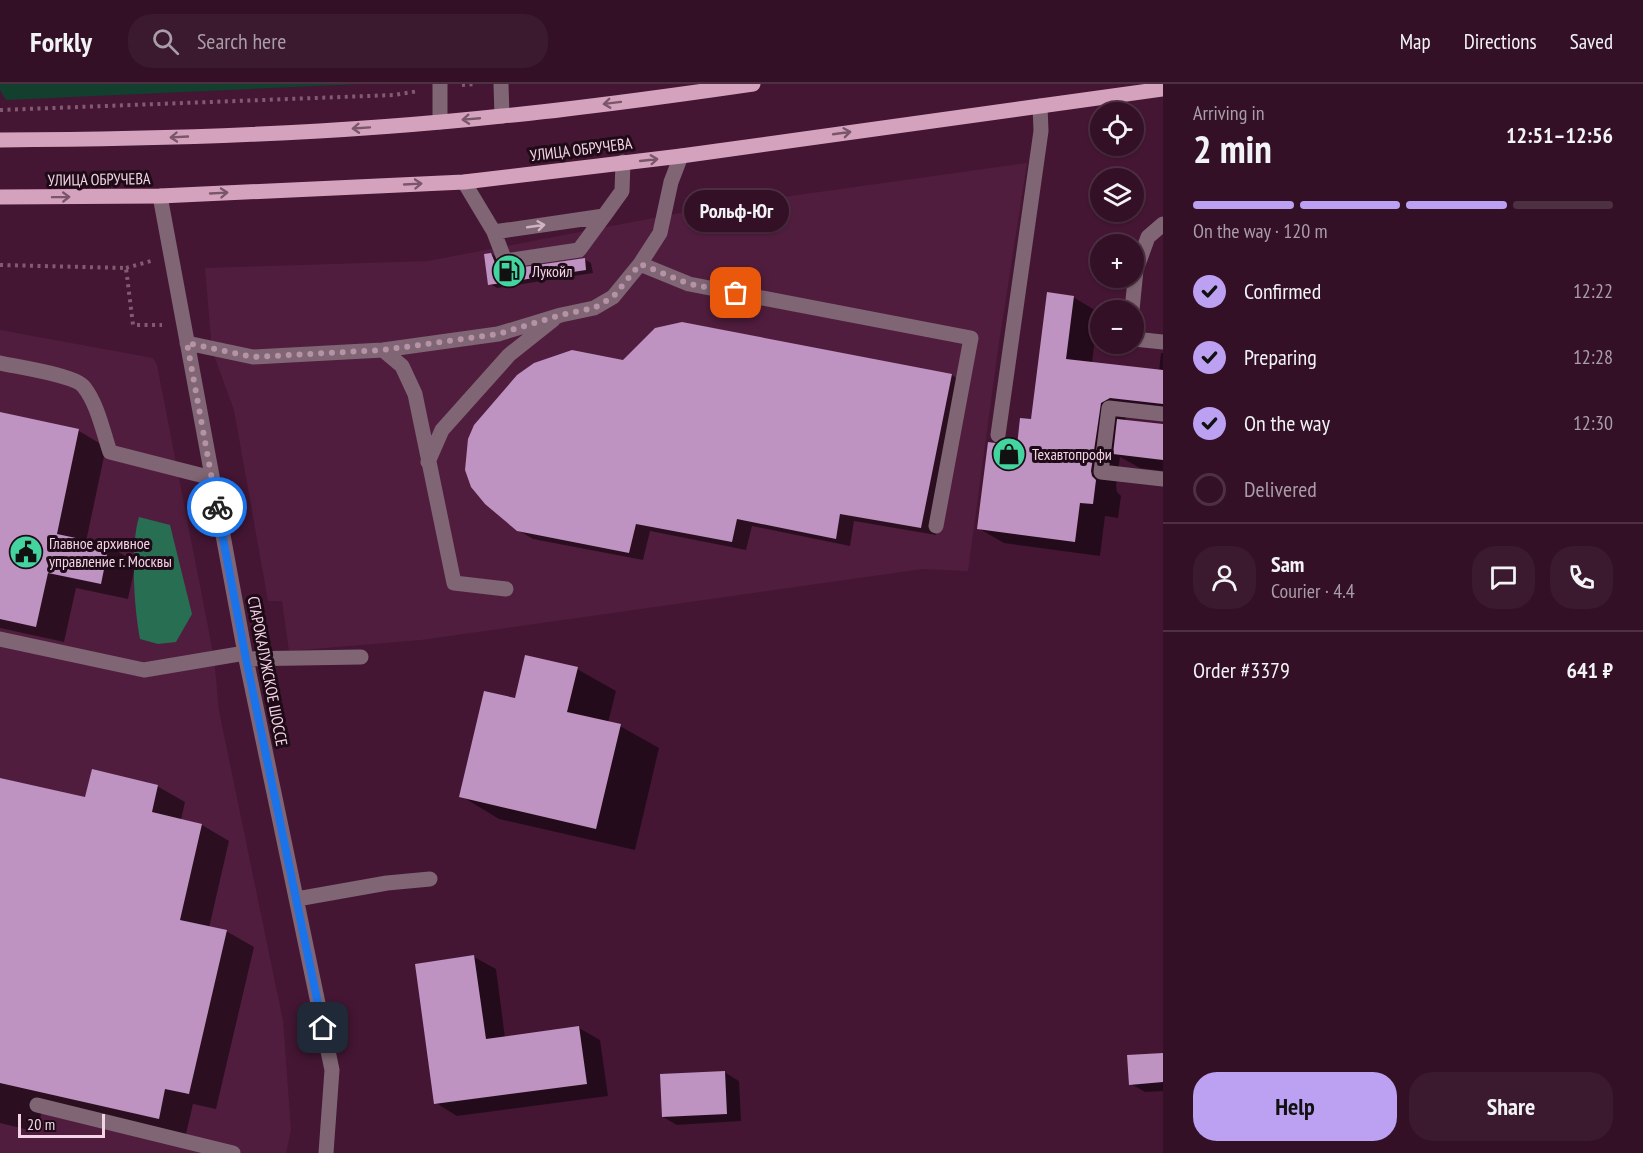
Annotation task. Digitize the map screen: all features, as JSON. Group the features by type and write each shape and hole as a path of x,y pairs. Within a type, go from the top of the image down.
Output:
{"main road":[{"path":"0,140 174,138 440,122 753,84"},
{"name":"УЛИЦА ОБРУЧЕВА","path":"0,197 160,196 464,182 681,156 1163,89"}],"street":[{"path":"440,84 440,122"},
{"path":"501,84 502,116"},
{"path":"998,435 1041,131 1040,105"},
{"path":"187,343 253,357 383,350 498,334 561,315 594,308 613,297 640,264 660,232 671,183 681,156"},
{"path":"464,182 494,232 505,261 579,250 622,191 623,162"},
{"name":"СТАРОКАЛУЖСКОЕ ШОССЕ","path":"160,196 245,656 332,1070 326,1153"},
{"path":"494,232 604,216"},
{"path":"1133,300 1136,270 1148,237 1163,224"},
{"path":"640,264 689,284 971,338 936,526"},
{"path":"428,462 442,430 501,363 561,315"},
{"path":"1144,340 1163,342"},
{"path":"383,350 402,366 415,394 454,583 506,589"},
{"path":"0,363 75,380 83,386 97,415 110,453 212,478"},
{"path":"1163,414 1109,408 1101,472 1163,479"},
{"path":"0,639 144,670 245,656 361,657"},
{"path":"297,899 387,883 430,879"},
{"path":"37,1105 233,1153"}],"path":[{"path":"0,110 394,95"},
{"path":"0,265 126,268 154,260"},
{"path":"126,268 133,325 166,325"}],"shaded area":[{"path":"1027,163 998,349 968,571 922,569 421,640 289,651 282,601 268,601 234,410 212,350 205,268 428,261 711,207"},
{"path":"0,330 153,358 157,365 214,658 219,711 283,1021 291,1130 286,1153 0,1153"}],"green space":[{"path":"0,84 362,84 6,100 0,90"},
{"path":"139,517 170,525 192,614 176,642 158,644 140,639 134,578 136,529"}],"building":[{"path":"491,253 496,265 503,270 585,258 586,270 488,285 484,254"},
{"path":"1047,292 1074,296 1066,359 1163,370 1163,404 1110,398 1101,403 1091,471 1096,480 1093,504 1080,503 1075,542 977,529 988,442 1017,446 1020,418 1031,419"},
{"path":"682,322 952,374 921,528 840,514 836,539 737,519 732,542 636,524 629,553 517,531 485,504 471,487 465,470 468,439 474,425 517,375 534,363 572,350 623,360 655,328"},
{"name":"Главное архивное управление г. Москвы","path":"0,412 79,429 57,534 109,545 101,584 48,573 36,627 0,619"},
{"path":"1117,419 1163,424 1163,460 1113,454"},
{"path":"525,655 578,667 567,712 621,724 596,829 459,797 484,691 515,698"},
{"path":"92,769 158,785 152,812 202,824 180,920 227,930 189,1094 165,1089 159,1119 0,1083 0,778 85,797"},
{"path":"474,955 486,1039 579,1026 587,1084 434,1104 415,964"},
{"path":"1163,1053 1163,1082 1129,1085 1127,1055"},
{"path":"725,1071 727,1114 662,1117 660,1074"}],"way so far":[{"path":"217,507 187,343 253,357 383,350 498,334 561,315 594,308 613,297 640,264 689,284 736,293"}],"place":[{"name":"Лукойл","path":"509,271"},
{"name":"Рольф-Юг","path":"736,293"},
{"name":"Техавтопрофи","path":"1009,454"},
{"name":"Главное архивное управление г. Москвы","path":"26,552"}],"route":[{"path":"217,507 246,659 323,1028"}]}
